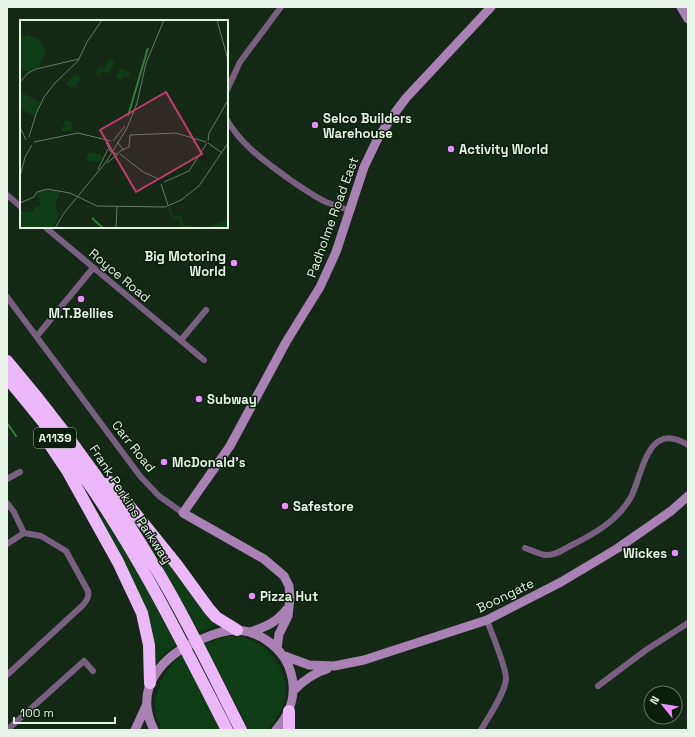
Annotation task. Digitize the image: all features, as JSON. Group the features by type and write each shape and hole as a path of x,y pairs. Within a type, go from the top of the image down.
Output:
{"highway":[{"name":"Frank Perkins Parkway","path":"7,361 43,403 76,447 98,465 107,493 115,505 147,577 195,653"},
{"name":"Frank Perkins Parkway","path":"7,378 80,471 107,493"},
{"name":"A1139","path":"7,390 43,436 68,472 118,562 142,613 150,645 150,683"},
{"name":"A1139","path":"107,493 115,505 177,565 216,617 236,630"},
{"name":"A1139","path":"195,653 228,730"},
{"name":"A1139","path":"195,653 241,730"},
{"path":"289,711 289,730"}],"street":[{"path":"228,88 240,62 281,7"},
{"name":"Padholme Road East","path":"183,513 230,446 286,342 320,287 336,252 364,167 377,140 406,98 491,7"},
{"path":"681,7 688,19"},
{"path":"228,122 244,144 259,157 309,192 325,201 349,210"},
{"path":"7,195 20,206"},
{"name":"Royce Road","path":"46,228 204,360"},
{"path":"37,336 93,268"},
{"name":"Carr Road","path":"7,297 140,476 159,496 183,513 259,556 284,576 289,586 290,598 288,616 279,634 280,652"},
{"path":"181,340 206,310"},
{"path":"525,548 546,555 556,553 588,537 609,523 625,506 636,486 649,452 659,441 666,438 680,441 688,445"},
{"path":"7,479 20,472"},
{"name":"Boongate","path":"293,690 312,675 334,666 364,660 487,620 561,582 606,556 671,511 688,496"},
{"path":"7,503 14,512 24,533"},
{"name":"Boongate","path":"671,511 688,504"},
{"path":"7,544 24,533 41,536 66,550 88,591 87,600 83,605 7,675"},
{"path":"250,632 270,625 279,619 289,606"},
{"path":"481,730 504,688 507,679 487,620"},
{"path":"598,686 646,650 688,623"},
{"path":"154,730 146,706 147,693 150,683 162,665 188,645 211,635 236,630 250,632 266,640 280,652 290,668 293,690 289,711 276,730"},
{"name":"Boongate","path":"280,652 309,665 334,666"},
{"path":"7,730 84,661 93,670"},
{"path":"135,730 146,706"}],"green space":[{"path":"104,515 147,586 177,643 156,662 153,634 145,611 100,518"},
{"path":"152,542 205,612 218,625 199,632 147,546"},
{"path":"229,636 247,639 262,646 269,651 279,665 283,674 286,688 284,702 277,717 266,730 249,730 204,643"},
{"path":"183,655 221,730 158,730 161,724 157,718 155,704 158,688 169,668"}],"waterway":[{"path":"7,423 16,436"}],"place":[{"name":"Selco Builders Warehouse","path":"315,125"},
{"name":"Activity World","path":"451,149"},
{"name":"Big Motoring World","path":"234,263"},
{"name":"M.T.Bellies","path":"81,299"},
{"name":"Subway","path":"199,399"},
{"name":"McDonald's","path":"164,462"},
{"name":"Safestore","path":"285,506"},
{"name":"Wickes","path":"675,553"},
{"name":"Pizza Hut","path":"252,596"}]}
